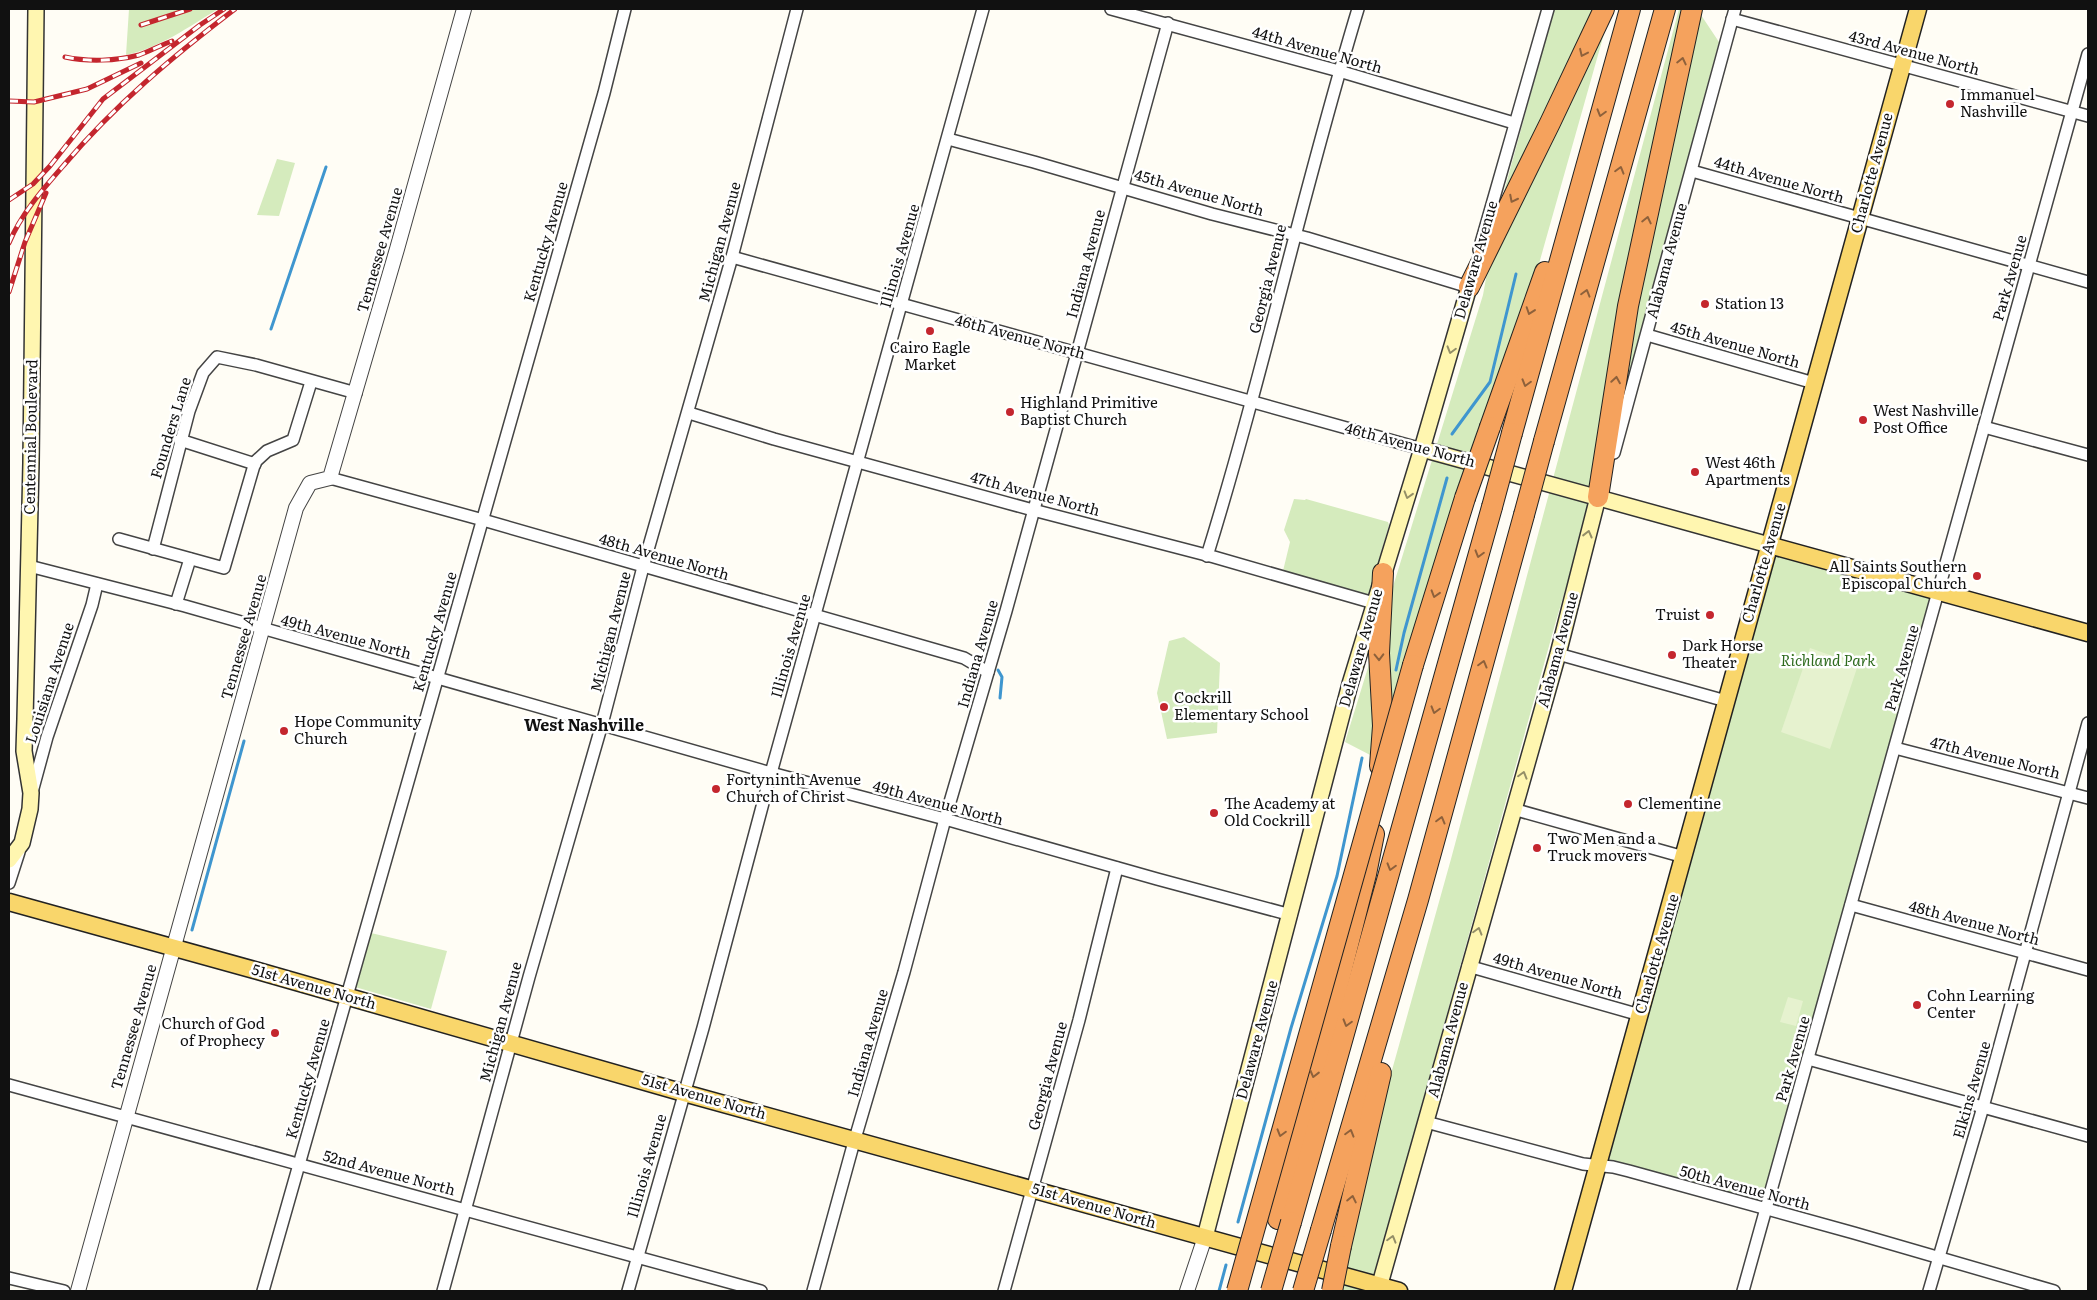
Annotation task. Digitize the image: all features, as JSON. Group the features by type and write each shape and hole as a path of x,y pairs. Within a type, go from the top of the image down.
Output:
{"highway":[{"path":"1469,287 1550,124 1604,9"},
{"path":"1285,1220 1492,507 1630,9"},
{"path":"1303,1291 1418,900 1665,9"},
{"path":"1598,497 1628,306 1692,9"},
{"path":"1237,1291 1413,665 1465,498 1540,284 1576,202"},
{"path":"1267,1290 1366,874 1377,818 1382,726 1378,653 1383,573"},
{"path":"1332,1291 1418,900"}],"main road":[{"name":"Centennial Boulevard","path":"9,860 22,843 30,809 31,793 24,751 29,566 36,9"},
{"name":"Charlotte Avenue","path":"1563,1291 1918,9"},
{"name":"Delaware Avenue","path":"1205,1237 1249,1066 1291,915 1331,756 1374,603 1422,449 1469,287"},
{"name":"46th Avenue North","path":"1422,449 2088,633"},
{"name":"Alabama Avenue","path":"1378,1289 1558,654 1598,497"},
{"name":"51st Avenue North","path":"9,902 511,1042 684,1093 1205,1237 1378,1289 1399,1291"}],"street":[{"name":"Tennessee Avenue","path":"78,1291 296,508 310,483 330,478 356,393 464,9"},
{"name":"Kentucky Avenue","path":"263,1291 604,93 625,9"},
{"name":"Michigan Avenue","path":"443,1291 511,1042 602,724 643,567 689,413 798,9"},
{"name":"Illinois Avenue","path":"628,1291 719,972 771,773 983,9"},
{"name":"44th Avenue North","path":"1111,9 1339,71 1514,123"},
{"name":"Georgia Avenue","path":"1207,556 1252,402 1339,71 1358,9"},
{"name":"Delaware Avenue","path":"1469,287 1514,123 1548,9"},
{"name":"Alabama Avenue","path":"1598,497 1608,476 1734,14"},
{"name":"43rd Avenue North","path":"1734,14 1902,66 2088,116"},
{"name":"Indiana Avenue","path":"813,1291 988,672 1168,24"},
{"name":"Park Avenue","path":"1743,1291 2088,54"},
{"name":"45th Avenue North","path":"948,139 1212,214 1295,235 1469,287"},
{"name":"44th Avenue North","path":"1692,170 2029,267 2088,282"},
{"name":"46th Avenue North","path":"732,257 1239,396 1252,402 1422,449"},
{"name":"45th Avenue North","path":"1647,335 1814,383"},
{"name":"Founders Lane","path":"153,549 162,519 180,440 204,373 217,357 256,365 311,382 356,393"},
{"path":"119,539 224,568 254,464 267,451 293,440 311,382"},
{"name":"47th Avenue North","path":"689,413 858,462 1374,603"},
{"path":"1984,427 2088,456"},
{"path":"180,440 254,464"},
{"name":"48th Avenue North","path":"330,478 964,658 988,672"},
{"path":"176,604 190,559"},
{"name":"49th Avenue North","path":"29,566 176,604 771,773 1291,915"},
{"name":"Louisiana Avenue","path":"31,793 47,737 92,605 97,584"},
{"path":"1558,654 1726,701"},
{"name":"Elkins Avenue","path":"1929,1291 1983,1107 2088,722"},
{"name":"47th Avenue North","path":"1895,748 2088,798"},
{"path":"1513,809 1684,857"},
{"path":"9,883 22,843"},
{"name":"Georgia Avenue","path":"1004,1291 1077,1029 1117,868"},
{"name":"48th Avenue North","path":"1851,905 2088,970"},
{"name":"49th Avenue North","path":"1468,966 1640,1015"},
{"path":"1808,1059 2088,1136"},
{"name":"52nd Avenue North","path":"9,1085 761,1291"},
{"name":"50th Avenue North","path":"1426,1122 1583,1164 1629,1171 2054,1291"},
{"name":"Delaware Avenue","path":"1187,1291 1205,1237"},
{"path":"9,1278 64,1291"}],"green space":[{"path":"129,9 218,9 162,42 126,55"},
{"path":"1554,9 1611,9 1531,292 1376,758 1345,742 1483,295 1497,217"},
{"path":"1679,9 1697,9 1719,42 1642,328 1554,628 1370,1291 1338,1291 1387,1088 1451,859"},
{"path":"277,159 295,163 279,216 257,215"},
{"path":"1294,499 1306,499 1388,522 1389,525 1369,595 1283,571 1290,542 1284,530"},
{"name":"Richland Park","path":"1769,545 1938,593 1766,1209 1598,1165"},
{"path":"1184,637 1220,663 1217,733 1167,739 1157,693 1169,641"},
{"path":"1810,648 1858,665 1830,749 1781,732"},
{"path":"371,933 447,951 431,1009 355,987"},
{"path":"1788,997 1803,1001 1796,1026 1780,1022"}],"waterway":[{"path":"271,329 326,167"},
{"path":"1452,434 1490,382 1516,274"},
{"path":"1396,670 1404,633 1447,478"},
{"path":"998,670 1002,677 1000,698"},
{"path":"192,930 244,741"},
{"path":"1238,1222 1291,1028 1337,876 1362,758"},
{"path":"1219,1291 1226,1265"}],"railway":[{"path":"141,25 190,9"},
{"path":"9,200 33,184 50,166 103,99 224,9"},
{"path":"9,243 26,212 41,193 84,143 124,101 167,63 235,9"},
{"path":"65,57 92,60 121,59 139,55 172,41"},
{"path":"9,101 34,102 87,89 141,63"},
{"path":"9,292 25,242 46,193"}],"place":[{"name":"Immanuel Nashville","path":"1950,104"},
{"name":"Station 13","path":"1705,304"},
{"name":"Cairo Eagle Market","path":"930,331"},
{"name":"Highland Primitive Baptist Church","path":"1010,412"},
{"name":"West Nashville Post Office","path":"1863,420"},
{"name":"West 46th Apartments","path":"1695,472"},
{"name":"All Saints Southern Episcopal Church","path":"1977,576"},
{"name":"Truist","path":"1710,615"},
{"name":"Dark Horse Theater","path":"1672,655"},
{"name":"Cockrill Elementary School","path":"1164,707"},
{"name":"Hope Community Church","path":"284,731"},
{"name":"Fortyninth Avenue Church of Christ","path":"716,789"},
{"name":"Clementine","path":"1628,804"},
{"name":"The Academy at Old Cockrill","path":"1214,813"},
{"name":"Two Men and a Truck movers","path":"1537,848"},
{"name":"Cohn Learning Center","path":"1917,1005"},
{"name":"Church of God of Prophecy","path":"275,1033"}],"district":[{"name":"West Nashville","path":"584,725"}]}
